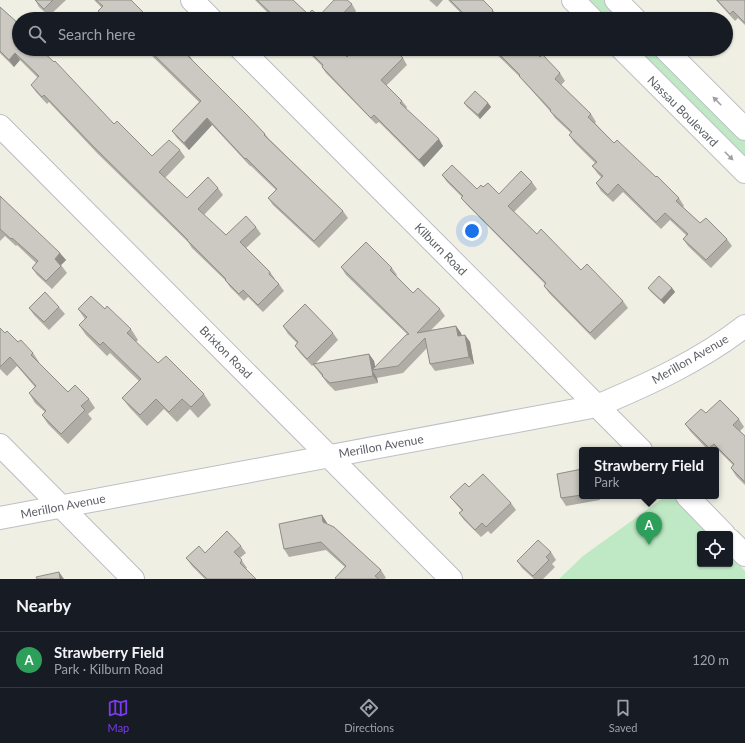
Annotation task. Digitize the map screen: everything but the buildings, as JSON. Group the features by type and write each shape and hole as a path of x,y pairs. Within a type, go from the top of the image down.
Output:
{"street":[{"path":"192,0 204,12"},
{"path":"573,0 585,12"},
{"path":"616,0 628,12"},
{"name":"Kilburn Road","path":"248,56 638,447"},
{"name":"Nassau Boulevard","path":"629,56 745,172"},
{"path":"672,56 745,129"},
{"name":"Brixton Road","path":"0,126 451,579"},
{"name":"Merillon Avenue","path":"0,518 597,406 652,382 694,360 716,347 745,326"},
{"path":"0,445 133,579"},
{"path":"689,499 721,531"},
{"path":"733,543 745,555"}],"green space":[{"path":"573,0 615,0 627,12 585,12"},
{"path":"629,56 672,56 745,129 745,172"},
{"path":"662,499 675,499 706,531 697,531 697,567 733,567 733,558 745,571 745,579 559,579 583,556"}],"place":[{"name":"Strawberry Field","path":"649,545"}]}
